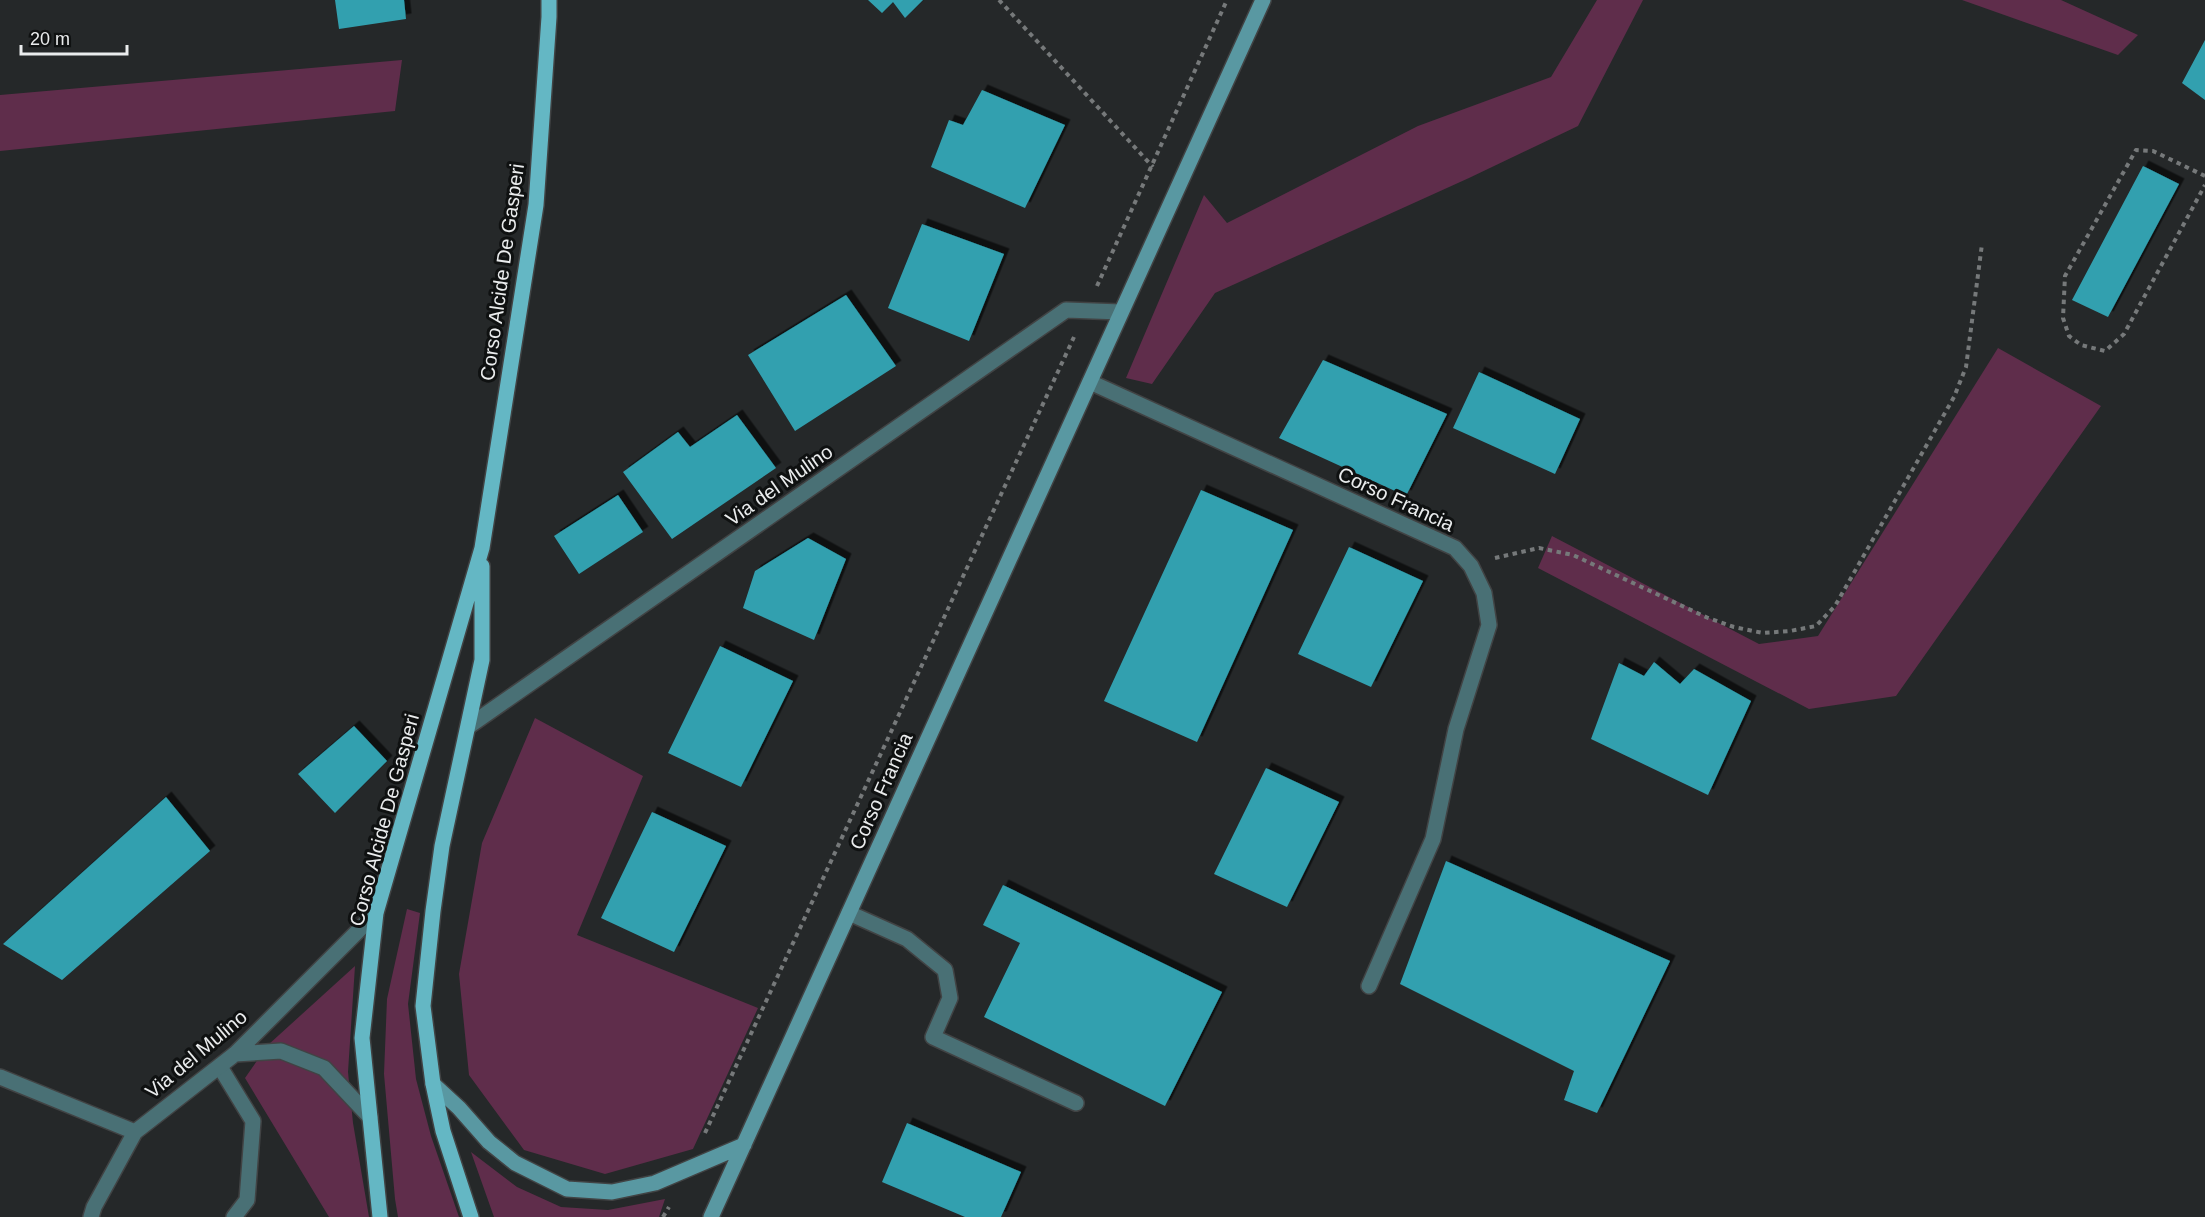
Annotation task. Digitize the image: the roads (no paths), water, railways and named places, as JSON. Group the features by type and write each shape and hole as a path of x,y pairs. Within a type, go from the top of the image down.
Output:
{"main road":[{"name":"Corso Alcide De Gasperi","path":"381,1217 362,1038 376,913 482,548 536,205 549,0"},
{"name":"Corso Francia","path":"711,1217 1263,0"},
{"name":"Corso Alcide De Gasperi","path":"471,1217 442,1131 433,1084 423,1006 433,911 444,839 482,660 482,548"},
{"path":"433,1084 459,1108 489,1142 515,1163 567,1189 612,1192 655,1183 744,1145"}],"street":[{"name":"Via del Mulino","path":"469,726 1066,310 1121,312"},
{"name":"Corso Francia","path":"1090,382 1455,549 1471,566 1484,593 1489,625 1456,729 1433,839 1369,986"},
{"name":"Via del Mulino","path":"91,1217 135,1132 235,1054 376,913"},
{"path":"849,913 908,939 945,970 950,998 933,1037 1076,1103"},
{"path":"235,1054 281,1051 324,1068 370,1117"},
{"path":"220,1067 253,1121 248,1200 234,1217"},
{"path":"0,1077 135,1132"}]}
